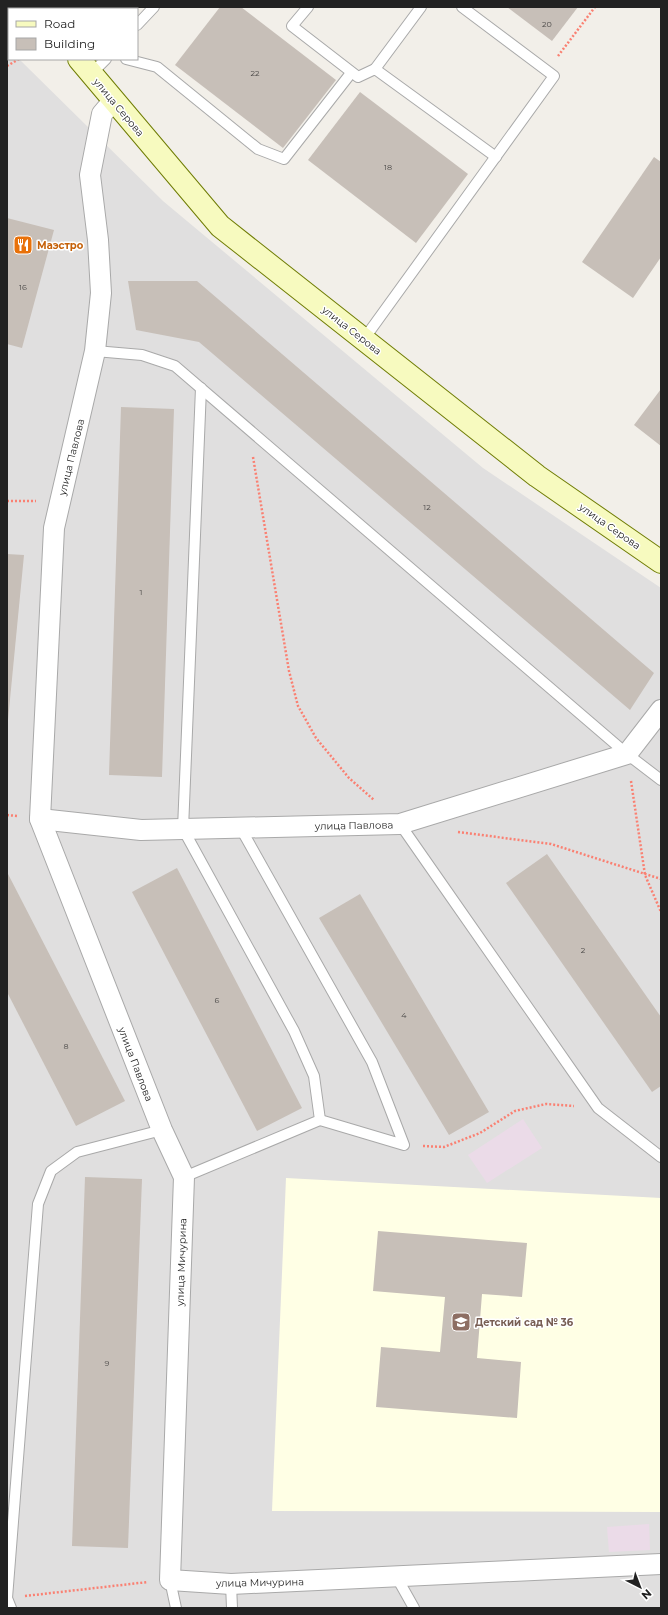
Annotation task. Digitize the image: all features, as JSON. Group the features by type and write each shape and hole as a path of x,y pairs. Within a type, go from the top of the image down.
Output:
{"main road":[{"name":"улица Серова","path":"92,64 113,101 220,226 537,476 661,562"}],"street":[{"name":"улица Павлова","path":"113,101 102,114 90,175 98,240 100,293 95,351 54,528 40,819 162,1130"},
{"path":"627,754 661,710"},
{"name":"улица Павлова","path":"40,819 141,830 400,824 627,754"},
{"name":"улица Мичурина","path":"162,1130 184,1177 170,1580 231,1584 661,1564"}],"lane":[{"path":"138,24 154,7"},
{"path":"308,7 292,26 358,77 375,69 421,7"},
{"path":"364,340 554,76 462,7"},
{"path":"130,60 157,67 258,149 284,159 352,73"},
{"path":"375,69 496,157"},
{"path":"95,351 142,355 175,366 627,754 661,780"},
{"path":"201,388 184,829 294,1031 314,1076 320,1120"},
{"path":"400,824 598,1108 661,1157"},
{"path":"240,827 372,1062 404,1145"},
{"path":"184,1177 320,1120 404,1145"},
{"path":"12,1608 7,1598 38,1204 51,1171 77,1152 162,1130"},
{"path":"396,1576 414,1608"},
{"path":"170,1580 176,1608"},
{"path":"231,1584 232,1608"}],"path":[{"path":"547,71 595,7"},
{"path":"7,66 17,60"},
{"path":"248,429 289,671 298,706 316,738 349,778 400,824"},
{"path":"7,500 30,500 60,503"},
{"path":"627,754 645,875 661,912"},
{"path":"453,831 551,844 661,879"},
{"path":"404,1145 444,1147 480,1133 515,1111 546,1104 598,1108"},
{"path":"7,1598 170,1580"}],"shaded area":[{"path":"7,47 8,60 20,60 163,201 483,468 661,588 661,1608 7,1608"},
{"path":"523,1119 542,1148 487,1183 468,1155"},
{"path":"286,1178 661,1198 661,1512 272,1511"},
{"path":"649,1524 650,1550 609,1552 607,1527"}],"building":[{"path":"220,7 241,7 336,80 283,148 175,65"},
{"path":"507,7 578,7 552,41"},
{"path":"360,92 468,174 416,243 308,160"},
{"path":"654,157 661,162 661,257 633,298 582,262"},
{"path":"7,218 54,230 22,348 7,344"},
{"path":"128,281 197,281 654,673 630,710 199,342 136,330"},
{"path":"661,389 661,446 634,425"},
{"path":"121,407 174,409 162,777 109,775"},
{"path":"7,554 24,555 8,720 7,720"},
{"path":"547,854 661,1017 661,1086 652,1092 506,883"},
{"path":"177,868 302,1108 257,1131 132,892"},
{"path":"7,872 125,1101 76,1126 7,992"},
{"path":"360,894 489,1112 449,1135 319,918"},
{"path":"85,1177 142,1179 128,1548 72,1546"},
{"name":"Детский сад № 36","path":"378,1231 527,1243 522,1297 482,1294 477,1358 521,1362 517,1418 376,1407 381,1347 440,1352 445,1297 373,1291"}],"place":[{"name":"Маэстро","path":"23,245"},
{"name":"Детский сад № 36","path":"461,1322"}]}
